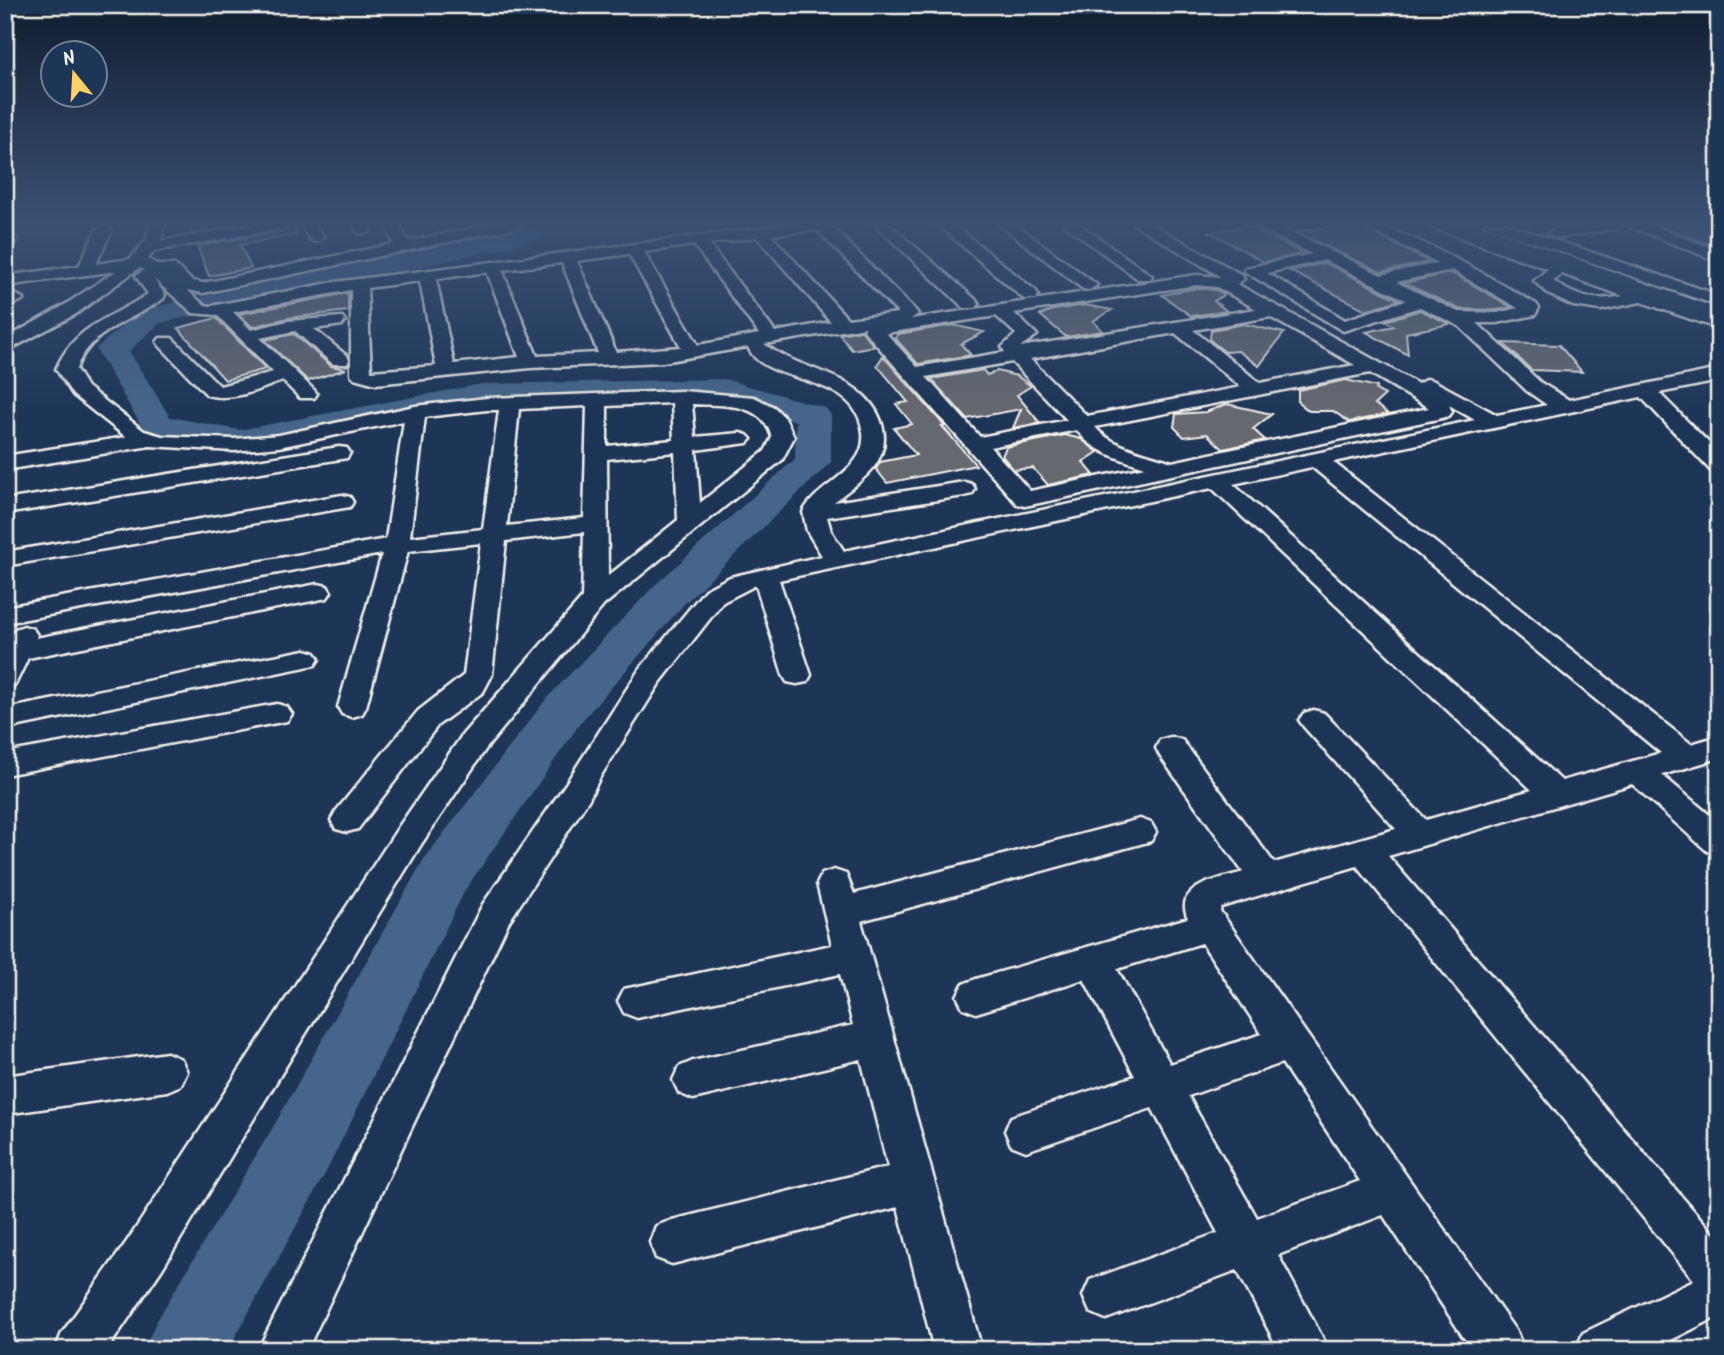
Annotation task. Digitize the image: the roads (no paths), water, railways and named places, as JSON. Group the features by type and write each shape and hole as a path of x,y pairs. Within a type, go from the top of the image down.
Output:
{"main road":[{"path":"1638,287 1719,316"},
{"path":"1696,287 1719,295"}],"street":[{"path":"5,347 103,287"},
{"path":"79,1350 146,1253 474,742 595,599 774,455 783,438 778,422 767,411 747,401 682,397 510,403 415,412 279,441 188,444 151,439 137,435 80,391 66,369 69,356 88,335 157,295 152,287"},
{"path":"172,287 205,311 338,287"},
{"path":"359,287 361,374 376,378 530,362 610,360 763,343 843,325 1076,287"},
{"path":"429,287 446,369"},
{"path":"501,287 530,362"},
{"path":"580,287 610,360"},
{"path":"656,287 692,351"},
{"path":"728,287 776,362 843,388 869,415 874,439 866,461 849,481 821,502 815,512 816,524 838,561"},
{"path":"809,287 843,325"},
{"path":"883,287 909,314"},
{"path":"951,287 970,304"},
{"path":"1021,287 1030,295"},
{"path":"1152,287 873,330 1025,499 1441,412 1439,406 1385,370 1335,328 1276,287"},
{"path":"1229,287 1385,370 1495,423"},
{"path":"1259,287 1335,328 1420,301"},
{"path":"1394,287 1453,316 1489,340 1511,366 1536,389 1567,408"},
{"path":"1453,316 1497,318 1529,311 1530,308 1493,287"},
{"path":"1552,287 1579,303 1596,307 1642,296"},
{"path":"1616,287 1719,324"},
{"path":"1658,287 1719,309"},
{"path":"1679,287 1719,301"},
{"path":"301,293 224,313 307,394"},
{"path":"1001,311 1028,335 1011,347 1016,356 1082,423 1093,438 1126,454 1174,469"},
{"path":"912,374 1272,311"},
{"path":"248,336 299,325 335,321"},
{"path":"299,325 340,360"},
{"path":"1178,327 1257,390"},
{"path":"166,342 214,391 227,392 324,346"},
{"path":"975,444 1257,390 1385,370"},
{"path":"282,1350 495,914 578,791 586,774 657,666 714,596 739,582 765,575 1719,375"},
{"path":"1646,391 1719,466"},
{"path":"682,397 690,524"},
{"path":"595,599 597,400"},
{"path":"347,820 428,718 473,685 478,675 510,403"},
{"path":"352,707 397,546 415,412"},
{"path":"5,463 151,439"},
{"path":"597,454 740,439"},
{"path":"5,508 339,453"},
{"path":"1318,461 1702,752"},
{"path":"1218,482 1555,793"},
{"path":"815,512 964,489"},
{"path":"5,559 342,502"},
{"path":"5,615 397,546 596,524"},
{"path":"765,575 797,675"},
{"path":"17,650 318,592"},
{"path":"5,678 35,610"},
{"path":"5,719 304,659"},
{"path":"5,764 277,714"},
{"path":"1314,720 1420,834"},
{"path":"1171,748 1267,879"},
{"path":"1500,1350 1210,926 1203,912 1202,902 1210,896 1702,752"},
{"path":"1638,772 1719,842"},
{"path":"958,1350 838,898 1140,832"},
{"path":"1364,851 1719,1275"},
{"path":"975,996 1210,926"},
{"path":"637,1001 853,956"},
{"path":"1093,961 1305,1350"},
{"path":"693,1080 875,1038"},
{"path":"1026,1131 1290,1043"},
{"path":"5,1094 167,1072"},
{"path":"672,1242 913,1182"},
{"path":"1106,1296 1391,1191"},
{"path":"1600,1350 1719,1292"}],"waterway":[{"path":"184,1350 301,1147 444,875 564,710 670,594 813,462 814,415 724,389 482,394 239,441 157,425 112,349 150,316 284,287"}]}
